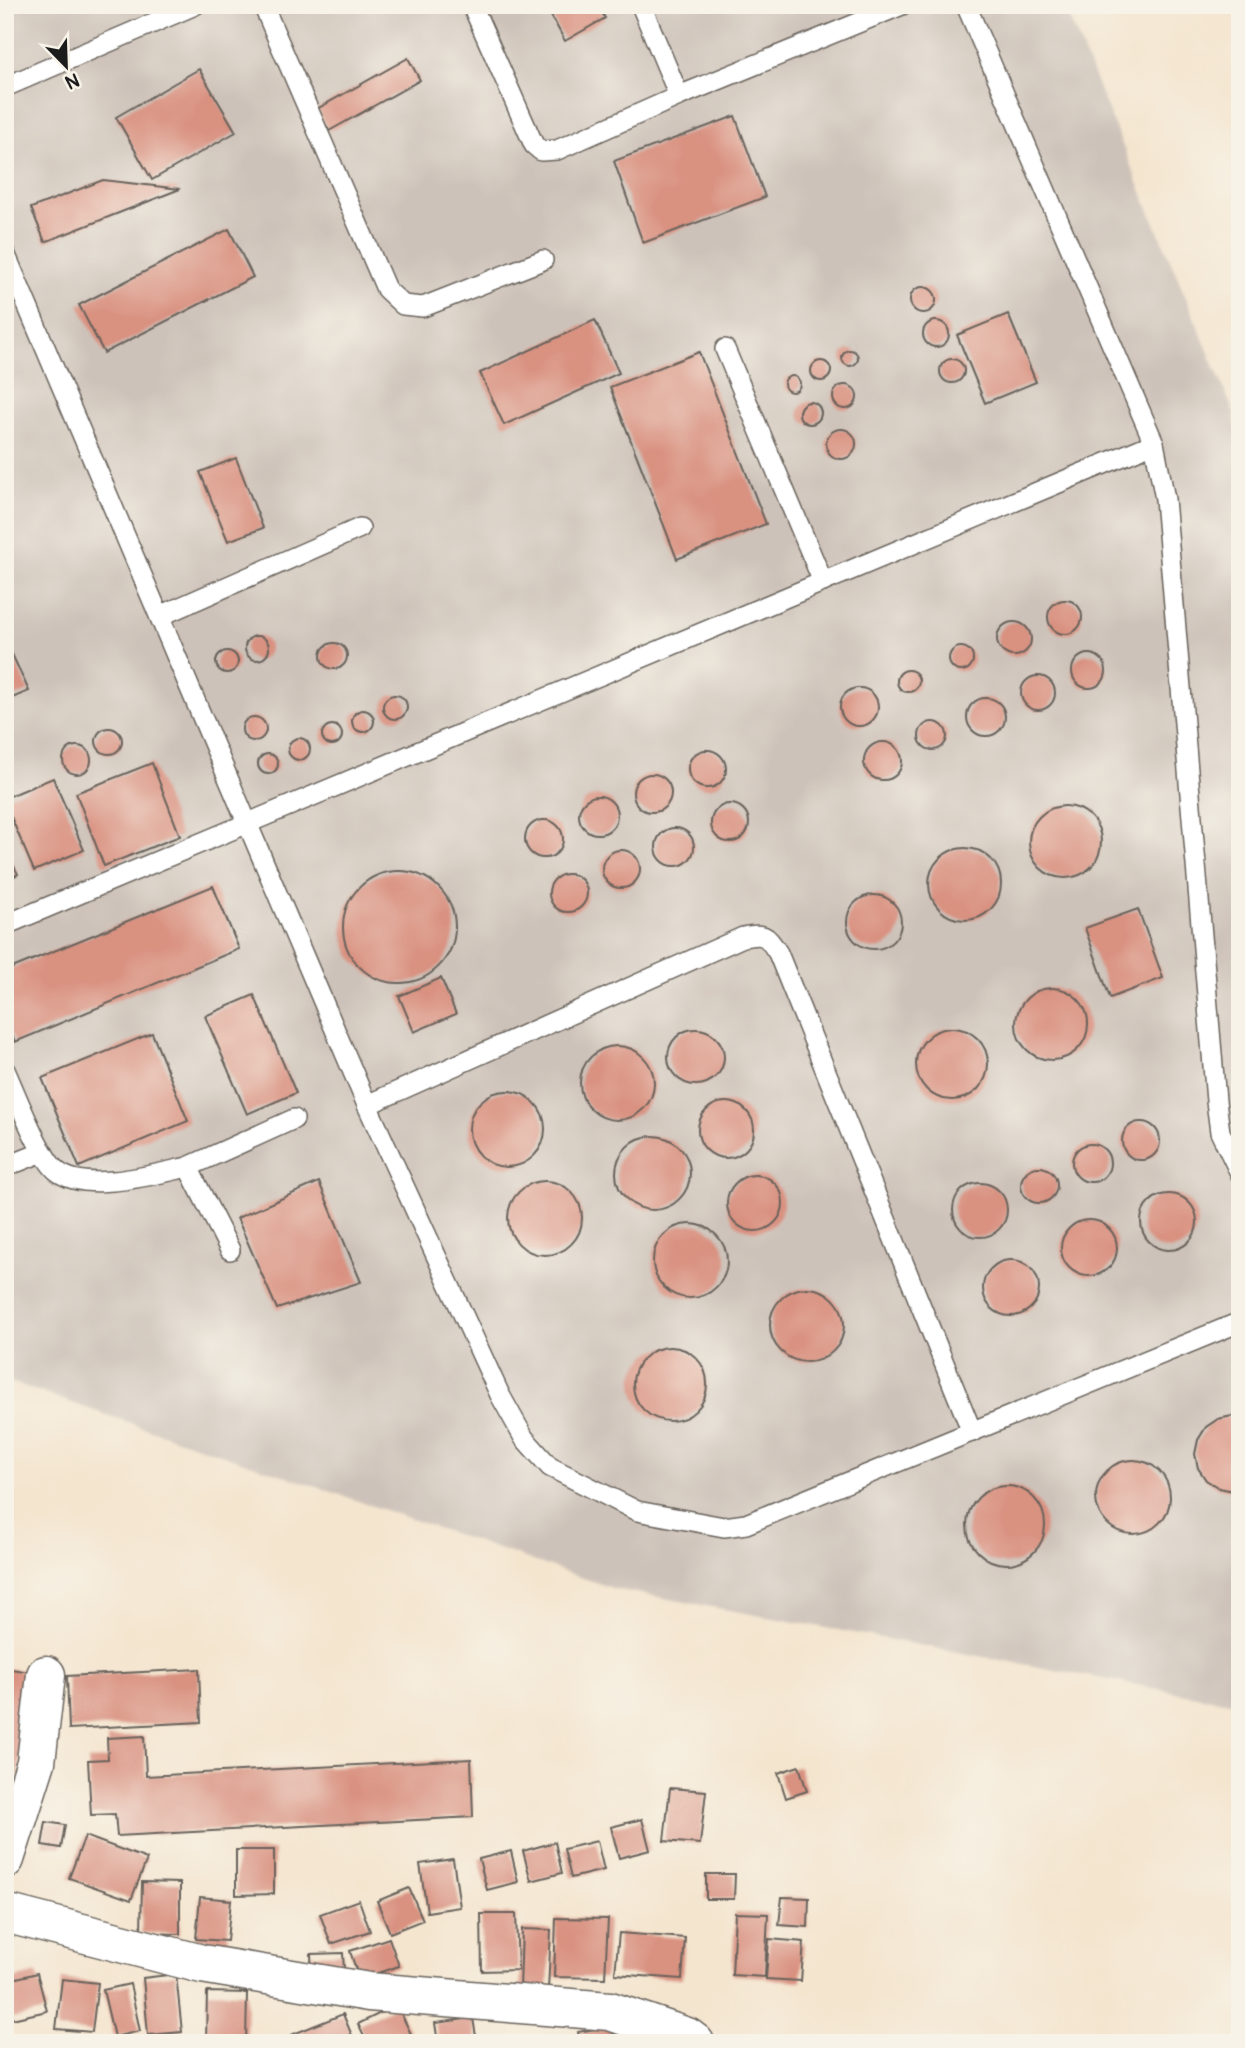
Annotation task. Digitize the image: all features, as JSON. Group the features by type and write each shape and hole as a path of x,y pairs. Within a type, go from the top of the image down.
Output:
{"street":[{"path":"5,1859 36,1762 46,1675"},
{"path":"5,1913 202,1964 369,1992 610,2011 687,2037 695,2043"}],"lane":[{"path":"5,87 195,5"},
{"path":"263,5 386,289 403,305 423,307 543,260"},
{"path":"472,5 534,145 541,151 557,150 679,96 902,5"},
{"path":"641,5 679,96"},
{"path":"965,5 1154,443 1165,499 1217,1111 1220,1132 1240,1173"},
{"path":"5,253 367,1105 500,1395 524,1438 550,1467 637,1511 724,1527 746,1524 1240,1322"},
{"path":"725,349 823,582"},
{"path":"5,925 1154,443"},
{"path":"159,616 360,528"},
{"path":"367,1105 743,937 760,934 767,937 778,953 972,1432"},
{"path":"5,1070 43,1152 57,1171 72,1178 100,1182 188,1167 293,1119"},
{"path":"5,1167 43,1152"},
{"path":"188,1167 230,1250"}],"shaded area":[{"path":"5,5 1064,5 1234,413 1240,464 1240,1704 615,1589 5,1380"}],"building":[{"path":"545,5 598,5 605,18 565,41"},
{"path":"408,58 420,80 329,131 317,109"},
{"path":"199,69 236,132 152,180 116,117"},
{"path":"735,116 765,197 643,243 614,161"},
{"path":"103,180 180,189 45,242 31,208"},
{"path":"229,229 253,277 104,353 79,305"},
{"path":"923,287 932,291 936,300 932,309 923,313 914,309 910,300 914,291"},
{"path":"1008,314 1036,382 985,403 957,335"},
{"path":"595,320 619,373 504,425 480,373"},
{"path":"936,321 946,324 949,334 946,344 936,347 926,344 923,334 926,324"},
{"path":"847,350 853,350 858,358 856,364 847,366 842,361 842,355"},
{"path":"699,352 766,524 677,559 610,387"},
{"path":"952,359 961,362 964,371 961,380 952,383 943,380 940,371 943,362"},
{"path":"821,361 828,364 831,371 828,378 821,381 814,378 811,371 814,364"},
{"path":"789,376 795,376 800,384 798,390 789,392 784,387 784,381"},
{"path":"845,385 854,388 857,397 854,406 845,409 836,406 833,397 836,388"},
{"path":"810,402 818,405 821,413 818,421 810,424 802,421 799,413 802,405"},
{"path":"841,429 852,433 856,444 852,455 841,459 830,455 826,444 830,433"},
{"path":"236,458 263,528 228,541 200,472"},
{"path":"1065,600 1077,605 1082,617 1077,629 1065,634 1053,629 1048,617 1053,605"},
{"path":"1014,622 1026,627 1031,639 1026,651 1014,656 1002,651 997,639 1002,627"},
{"path":"257,636 268,643 269,648 262,659 257,660 246,653 245,648 252,637"},
{"path":"5,639 29,691 5,701"},
{"path":"334,643 343,647 347,656 343,665 334,669 325,665 321,656 325,647"},
{"path":"961,647 970,650 973,659 970,668 961,671 952,668 949,659 952,650"},
{"path":"227,651 235,654 238,662 235,670 227,673 219,670 216,662 219,654"},
{"path":"1089,654 1101,659 1106,671 1101,683 1089,688 1077,683 1072,671 1077,659"},
{"path":"908,670 916,673 919,681 916,689 908,692 900,689 897,681 900,673"},
{"path":"1038,676 1050,681 1055,693 1050,705 1038,710 1026,705 1021,693 1026,681"},
{"path":"859,688 873,693 878,707 873,721 859,726 845,721 840,707 845,693"},
{"path":"395,695 406,702 407,707 400,718 395,719 384,712 383,707 390,696"},
{"path":"986,698 999,704 1005,717 999,730 986,736 973,730 967,717 973,704"},
{"path":"363,710 371,713 374,721 371,729 363,732 355,729 352,721 355,713"},
{"path":"254,717 263,720 266,729 263,738 254,741 245,738 242,729 245,720"},
{"path":"933,722 943,726 947,736 943,746 933,750 923,746 919,736 923,726"},
{"path":"332,725 339,728 342,735 339,742 332,745 325,742 322,735 325,728"},
{"path":"109,728 118,732 122,741 118,750 109,754 100,750 96,741 100,732"},
{"path":"299,738 307,741 310,749 307,757 299,760 291,757 288,749 291,741"},
{"path":"883,742 897,747 902,761 897,775 883,780 869,775 864,761 869,747"},
{"path":"77,746 87,750 91,760 87,770 77,774 67,770 63,760 67,750"},
{"path":"707,750 721,755 726,769 721,783 707,788 693,783 688,769 693,755"},
{"path":"264,754 272,754 278,764 272,774 264,774 258,768 258,760"},
{"path":"152,763 180,836 104,866 76,793"},
{"path":"652,774 666,779 671,793 666,807 652,812 638,807 633,793 638,779"},
{"path":"53,778 84,850 34,871 5,798"},
{"path":"598,796 612,801 617,815 612,829 598,834 584,829 579,815 584,801"},
{"path":"730,804 744,809 749,823 744,837 730,842 716,837 711,823 716,809"},
{"path":"1072,806 1091,816 1099,828 1099,856 1091,868 1079,876 1058,878 1039,868 1031,856 1029,835 1039,816 1051,808"},
{"path":"544,820 558,825 563,839 558,853 544,858 530,853 525,839 530,825"},
{"path":"675,828 689,833 694,847 689,861 675,866 661,861 656,847 661,833"},
{"path":"972,848 991,858 999,870 999,898 991,910 979,918 958,920 939,910 931,898 929,877 939,858 951,850"},
{"path":"5,849 18,874 5,881"},
{"path":"621,850 635,855 640,869 635,883 621,888 607,883 602,869 607,855"},
{"path":"399,871 420,875 439,887 451,906 455,927 451,948 439,967 420,979 399,983 378,979 359,967 347,948 343,927 347,906 359,887 378,875"},
{"path":"568,874 582,879 587,893 582,907 568,912 554,907 549,893 554,879"},
{"path":"213,886 239,949 15,1042 5,1019 5,971"},
{"path":"879,895 889,899 897,907 901,922 897,937 889,945 869,949 859,945 851,937 847,917 851,907 859,899"},
{"path":"1138,909 1163,978 1110,998 1085,928"},
{"path":"441,978 456,1014 414,1032 399,996"},
{"path":"1059,988 1078,998 1086,1010 1086,1038 1078,1050 1066,1058 1045,1060 1026,1050 1018,1038 1016,1017 1026,998 1038,990"},
{"path":"254,995 296,1093 247,1114 205,1016"},
{"path":"959,1028 978,1038 986,1050 986,1078 978,1090 966,1098 945,1100 926,1090 918,1078 916,1057 926,1038 938,1030"},
{"path":"690,1029 702,1029 716,1037 724,1051 722,1068 716,1077 702,1085 690,1085 673,1073 668,1063 668,1051 680,1034"},
{"path":"152,1033 188,1121 79,1167 42,1078"},
{"path":"617,1046 631,1049 643,1057 651,1069 654,1083 651,1097 643,1109 631,1117 617,1120 603,1117 591,1109 583,1097 580,1083 583,1069 591,1057 603,1049"},
{"path":"500,1091 514,1091 528,1097 539,1108 545,1129 542,1144 534,1156 514,1167 500,1167 486,1161 475,1150 469,1136 469,1122 475,1108 486,1097"},
{"path":"720,1102 732,1102 746,1110 754,1124 752,1141 746,1150 732,1158 720,1158 703,1146 698,1136 698,1124 710,1107"},
{"path":"1141,1122 1154,1128 1160,1141 1154,1154 1141,1160 1128,1154 1122,1141 1128,1128"},
{"path":"653,1136 674,1142 684,1152 690,1173 684,1194 674,1204 653,1210 632,1204 622,1194 616,1173 622,1152 632,1142"},
{"path":"1091,1144 1104,1150 1110,1163 1104,1176 1091,1182 1078,1176 1072,1163 1078,1150"},
{"path":"1039,1167 1052,1172 1057,1185 1052,1198 1039,1203 1026,1198 1021,1185 1026,1172"},
{"path":"750,1175 760,1175 775,1183 781,1192 781,1214 775,1223 760,1231 750,1231 732,1219 727,1208 727,1198 739,1180"},
{"path":"545,1181 559,1184 571,1192 579,1204 582,1218 579,1232 571,1244 559,1252 545,1255 531,1252 519,1244 511,1232 508,1218 511,1204 519,1192 531,1184"},
{"path":"319,1182 361,1282 277,1309 237,1218"},
{"path":"980,1183 999,1191 1007,1210 999,1229 980,1237 961,1229 953,1210 961,1191"},
{"path":"1164,1194 1174,1194 1189,1202 1195,1211 1195,1233 1189,1242 1174,1250 1164,1250 1146,1238 1141,1227 1141,1217 1153,1199"},
{"path":"1089,1220 1100,1222 1109,1228 1115,1237 1115,1259 1109,1268 1100,1274 1089,1276 1078,1274 1069,1268 1063,1259 1061,1248 1063,1237 1069,1228 1078,1222"},
{"path":"690,1224 704,1227 716,1235 724,1247 727,1261 724,1275 716,1287 704,1295 690,1298 676,1295 664,1287 656,1275 653,1261 656,1247 664,1235 676,1227"},
{"path":"1011,1260 1022,1262 1031,1268 1037,1277 1037,1299 1031,1308 1022,1314 1011,1316 1000,1314 991,1308 985,1299 983,1288 985,1277 991,1268 1000,1262"},
{"path":"807,1288 821,1291 833,1299 841,1311 844,1325 841,1339 833,1351 821,1359 807,1362 793,1359 781,1351 773,1339 770,1325 773,1311 781,1299 793,1291"},
{"path":"670,1347 684,1350 696,1358 704,1370 707,1384 704,1398 696,1410 684,1418 670,1421 656,1418 644,1410 636,1398 633,1384 636,1370 644,1358 656,1350"},
{"path":"1232,1416 1240,1418 1240,1489 1233,1491 1219,1488 1206,1480 1198,1468 1195,1454 1198,1440 1206,1427 1218,1419"},
{"path":"1133,1460 1147,1463 1159,1471 1167,1483 1170,1497 1167,1511 1159,1523 1147,1531 1133,1534 1119,1531 1107,1523 1099,1511 1096,1497 1099,1483 1107,1471 1119,1463"},
{"path":"1006,1486 1021,1489 1034,1497 1042,1510 1045,1525 1042,1540 1034,1553 1021,1561 1006,1564 991,1561 978,1553 970,1540 967,1525 970,1510 978,1497 991,1489"},
{"path":"5,1668 37,1673 15,1787 5,1786"},
{"path":"199,1669 201,1722 69,1729 67,1676"},
{"path":"144,1736 146,1776 471,1759 473,1817 117,1836 115,1814 91,1815 88,1760 108,1759 107,1738"},
{"path":"799,1766 807,1791 786,1798 778,1773"},
{"path":"670,1788 706,1791 700,1844 664,1841"},
{"path":"642,1819 650,1850 619,1858 611,1827"},
{"path":"46,1822 65,1825 61,1848 42,1845"},
{"path":"85,1836 147,1859 131,1900 69,1878"},
{"path":"597,1841 604,1870 571,1878 564,1849"},
{"path":"555,1842 562,1873 531,1881 523,1851"},
{"path":"236,1850 274,1850 274,1894 236,1895"},
{"path":"511,1851 518,1882 487,1890 479,1859"},
{"path":"453,1859 460,1907 427,1912 420,1864"},
{"path":"706,1874 735,1874 734,1899 706,1899"},
{"path":"142,1882 180,1883 180,1934 141,1933"},
{"path":"409,1888 423,1920 390,1933 377,1901"},
{"path":"200,1897 231,1900 227,1941 196,1939"},
{"path":"782,1897 809,1898 808,1927 779,1925"},
{"path":"359,1900 370,1931 331,1944 320,1914"},
{"path":"735,1913 768,1914 765,1977 732,1975"},
{"path":"481,1914 516,1914 518,1970 482,1971"},
{"path":"556,1918 608,1919 605,1978 554,1977"},
{"path":"522,1929 551,1930 548,1990 520,1989"},
{"path":"619,1933 685,1938 682,1979 615,1974"},
{"path":"389,1938 399,1966 359,1979 350,1951"},
{"path":"769,1939 804,1942 801,1981 766,1979"},
{"path":"343,1953 344,1971 312,1973 311,1954"},
{"path":"37,1973 47,2011 12,2019 5,1981"},
{"path":"176,1974 182,2032 148,2035 143,1978"},
{"path":"62,1979 98,1983 92,2032 56,2029"},
{"path":"130,1984 140,2031 114,2037 103,1990"},
{"path":"207,1992 247,1993 246,2043 206,2043"},
{"path":"397,2005 411,2034 392,2043 367,2043 358,2024"},
{"path":"343,2014 355,2043 294,2043 291,2035"},
{"path":"473,2018 477,2043 438,2043 435,2023"},
{"path":"612,2026 615,2043 580,2043 578,2032"}]}
